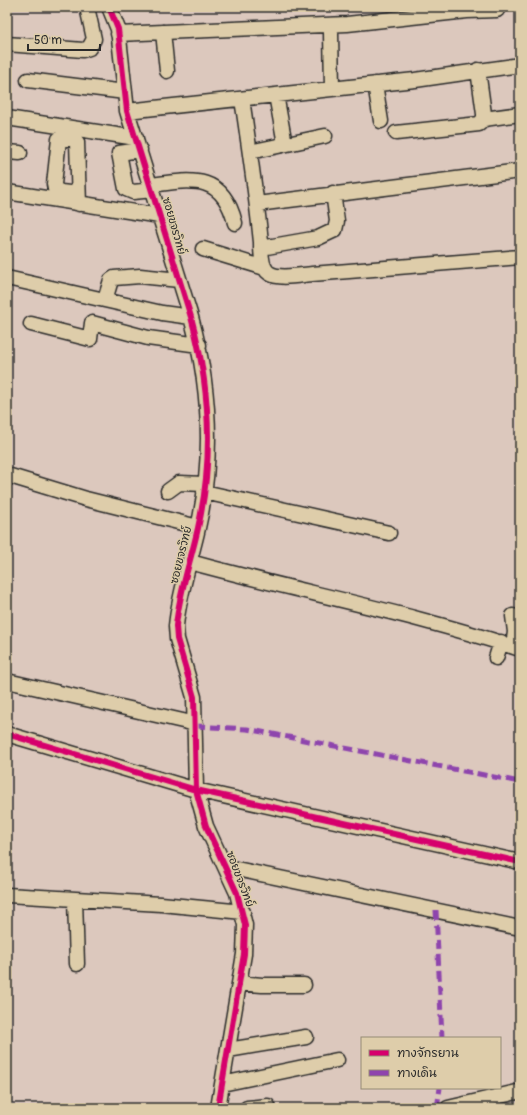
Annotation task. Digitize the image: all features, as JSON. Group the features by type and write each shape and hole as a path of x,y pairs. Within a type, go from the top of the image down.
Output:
{"street":[{"path":"7,44 84,50 89,48 94,39 87,7"},
{"name":"ซอยขจรวิทย์","path":"109,7 118,34 127,111 152,187 191,317 205,380 208,409 208,457 204,488 198,527 176,626 178,645 194,697 196,724 196,790 206,826 227,868 243,912 246,938 218,1108"},
{"path":"118,34 347,24 467,11 497,10"},
{"path":"163,32 167,71"},
{"path":"331,32 332,89"},
{"path":"127,111 415,80 520,65"},
{"path":"478,70 484,119"},
{"path":"28,80 125,92"},
{"path":"375,84 381,121"},
{"path":"276,95 285,144"},
{"path":"242,99 257,204 261,248 265,268 268,273 273,275 312,274 520,257"},
{"path":"396,133 480,124 484,119 520,114"},
{"path":"7,118 138,144"},
{"path":"250,152 325,136"},
{"path":"138,144 119,153 126,189 133,192 152,187 188,182 211,185 218,189 226,197 232,210 235,223"},
{"path":"257,204 333,193 520,171"},
{"path":"7,192 79,199 160,216"},
{"path":"261,248 318,238 335,230 337,221 333,193"},
{"path":"204,249 265,268"},
{"path":"105,300 111,280 114,278 140,276 179,280"},
{"path":"7,278 162,313 191,317"},
{"path":"31,324 90,338 92,323 148,338 198,345"},
{"path":"7,475 86,499 198,527"},
{"path":"168,491 179,483 388,533"},
{"path":"190,562 511,646"},
{"path":"496,658 511,646 515,632 513,616"},
{"path":"7,681 196,724"},
{"path":"7,734 196,790 520,862"},
{"path":"227,868 520,928"},
{"path":"7,895 243,912"},
{"path":"75,899 77,964"},
{"path":"239,983 262,985 304,985"},
{"path":"228,1050 306,1037"},
{"path":"222,1084 336,1060"},
{"path":"448,1108 519,1096"},
{"path":"247,1108 268,1106"}],"marked path":[{"path":"196,726 247,729 520,782"},
{"path":"436,910 442,1037"},
{"path":"437,1108 440,1089"}],"cycle path":[{"path":"109,7 118,29 127,111 191,317 206,395 208,448 203,501 180,601 176,626 177,639 194,697 196,790 206,826 237,893 245,925 244,954 218,1108"},
{"path":"7,734 196,790 520,862"}]}
